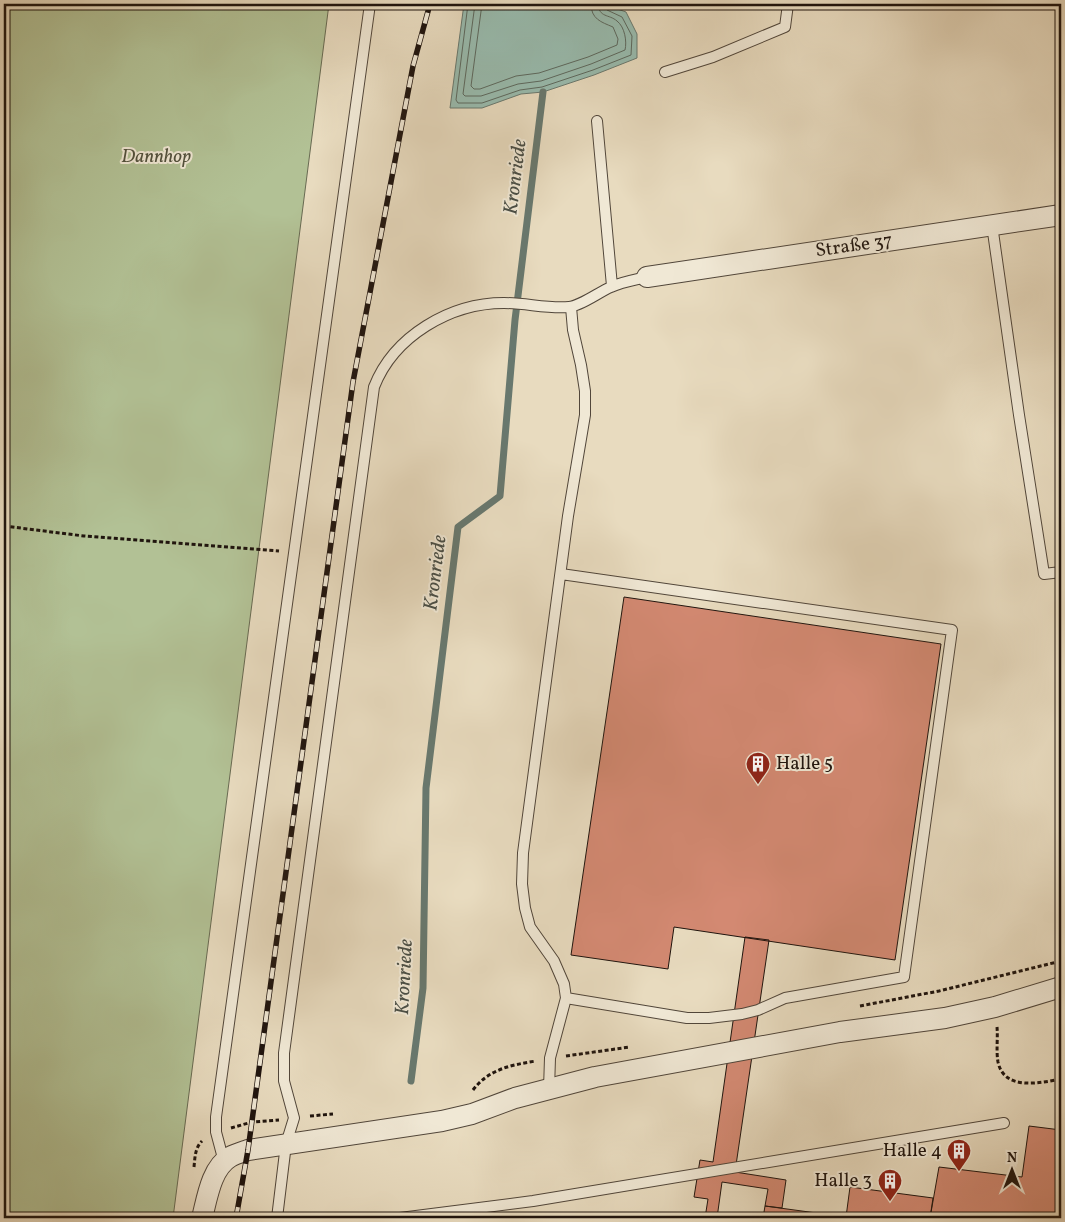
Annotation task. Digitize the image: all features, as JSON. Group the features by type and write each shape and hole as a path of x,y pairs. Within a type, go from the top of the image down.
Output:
{"street":[{"name":"Straße 37","path":"647,277 1061,215"},
{"path":"202,1218 215,1174 229,1158 248,1150 442,1121 472,1114 515,1098 604,1075 840,1032 945,1018 1061,988"}],"lane":[{"path":"224,1162 216,1132 216,1117 370,4"},
{"path":"665,72 713,57 785,27 788,4"},
{"path":"597,121 612,286"},
{"path":"992,225 1044,574 1061,572"},
{"path":"277,1218 286,1144 294,1118 284,1081 284,1053 374,387 380,372 394,352 412,335 434,322 458,312 480,306 504,303 571,307 612,286 647,277"},
{"path":"549,1089 550,1058 566,998 564,984 554,961 530,927 522,884 523,853 568,516 585,415 586,391 582,365 573,330 571,307"},
{"path":"561,574 952,630 904,978 785,998 758,1010 709,1018 687,1018 566,998"},
{"path":"400,1218 533,1201 1004,1123"}],"path":[{"path":"4,526 84,536 295,552"},
{"path":"989,979 1061,961"},
{"path":"996,1006 998,1060 1000,1070 1007,1078 1036,1084 1061,1079"}],"green space":[{"name":"Dannhop","path":"4,4 329,4 173,1218 4,1218"}],"water":[{"path":"464,4 603,4 626,12 637,34 637,58 543,92 521,94 482,108 450,108"}],"building":[{"name":"Halle 5","path":"624,597 941,644 895,960 674,927 668,969 571,955"},
{"path":"745,937 769,940 735,1172 786,1180 782,1208 765,1206 768,1189 722,1182 717,1218 705,1218 708,1199 694,1197 700,1160 713,1162"},
{"name":"Halle 4","path":"1029,1126 1061,1130 1061,1218 930,1218 939,1167 1022,1177"},
{"name":"Halle 3","path":"850,1187 933,1198 930,1218 763,1218 765,1206 846,1217"}],"waterway":[{"name":"Kronriede","path":"411,1081 423,988 426,788 458,527 500,496 515,320 543,92"}],"railway":[{"path":"236,1218 248,1150 353,382 413,66 430,4"}],"place":[{"name":"Halle 5","path":"758,785"},
{"name":"Halle 4","path":"959,1172"},
{"name":"Halle 3","path":"890,1202"}]}
